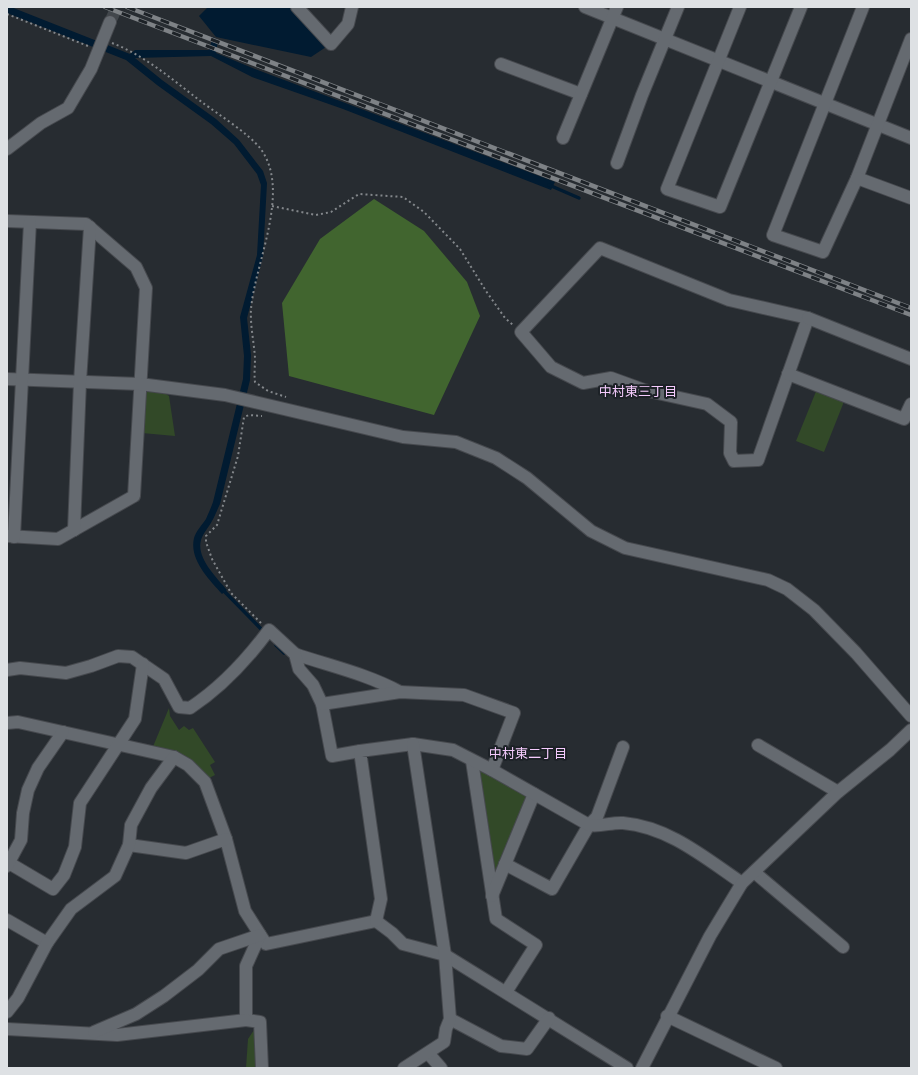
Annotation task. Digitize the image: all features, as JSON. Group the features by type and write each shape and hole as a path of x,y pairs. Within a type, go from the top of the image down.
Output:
{"street":[{"path":"297,7 332,44 348,24 352,7"},
{"path":"585,7 615,12 666,39 911,138"},
{"path":"617,163 636,118 642,95 678,7"},
{"path":"740,7 667,189 720,207 772,82 801,7"},
{"path":"863,7 773,235 822,252 856,178 876,124 911,39"},
{"path":"563,138 615,12"},
{"path":"7,149 41,123 68,108 91,69 102,45 110,22"},
{"path":"501,64 581,94"},
{"path":"856,178 911,198"},
{"path":"7,221 86,224 136,267 146,288 134,496 58,539 11,536 22,380 30,222"},
{"path":"74,530 80,382 90,227"},
{"path":"808,318 758,460 734,461 730,453 731,422 707,404 644,390 611,378 583,383 551,367 521,332 600,248 729,300 808,318 911,359"},
{"path":"788,374 904,419 911,404"},
{"path":"7,379 140,384 225,395 403,437 456,442 496,458 527,478 591,531 625,548 768,580 787,589 814,610 856,653 911,716"},
{"path":"7,670 20,668 66,672 91,666 118,656 132,657 164,679 179,707 190,708 211,694 229,677 248,658 269,630 295,654 349,670 400,692"},
{"path":"295,654 299,669 313,685 322,704 332,756 413,744 453,750 492,770 589,825 599,826 622,823 652,830 672,837 742,883"},
{"path":"63,732 38,768 28,790 23,813 21,840 8,865 53,889 64,875 75,846 80,803 135,719 143,664"},
{"path":"322,704 400,692 464,695 514,713 492,770"},
{"path":"7,723 18,722 174,757 188,765 205,782 226,839 245,911 266,944 376,921 392,933 403,944 445,955 549,1018 627,1068"},
{"path":"642,1068 667,1016 710,936 742,883 838,792 890,750 911,730"},
{"path":"404,1068 444,1042 446,1029 450,1019 445,955 413,744"},
{"path":"758,745 838,792"},
{"path":"505,864 552,889 589,825 597,816 623,747"},
{"path":"360,751 381,899 376,921"},
{"path":"7,1012 18,998 47,943 71,909 115,876 129,845 131,825 151,788 174,757"},
{"path":"472,761 496,919 536,945 506,992"},
{"path":"492,896 534,794"},
{"path":"129,845 186,852 226,839"},
{"path":"754,872 843,947"},
{"path":"7,920 47,943"},
{"path":"246,1020 246,966 260,935"},
{"path":"91,1033 136,1014 164,996 198,970 219,949 260,935"},
{"path":"667,1016 776,1068"},
{"path":"450,1019 500,1046 527,1049 549,1018"},
{"path":"7,1029 117,1035 246,1020 260,1022 262,1068"},
{"path":"428,1053 441,1068"}],"path":[{"path":"7,14 102,45 127,49 149,63 234,126 259,147 267,161 272,177 272,206 251,310 254,372 256,382 268,391 290,398"},
{"path":"272,206 316,215 331,212 359,194 404,197 424,212 460,249 505,318 521,332"},
{"path":"264,417 249,415 244,417 238,456 217,525 206,536 206,542 212,559 231,593 269,630"}],"green space":[{"path":"374,199 424,231 467,282 480,316 434,415 289,376 282,303 320,239"},
{"path":"142,387 161,391 169,396 175,436 142,433"},
{"path":"817,389 845,399 824,452 796,441"},
{"path":"169,708 170,716 179,730 184,726 189,730 193,728 215,762 210,765 215,775 207,779 152,749"},
{"path":"474,764 531,795 493,890"},
{"path":"258,1024 260,1068 246,1068 248,1039"}],"water":[{"path":"7,7 11,7 130,54 135,50 209,50 213,37 218,40 216,53 555,182 551,190 343,109 252,77 211,56 135,58 162,80 216,119 239,140 263,171 267,183 263,256 247,318 251,355 250,380 220,504 202,537 200,547 201,554 208,567 227,590 222,594 201,569 194,554 193,546 195,535 206,519 213,502 243,379 244,356 240,317 257,255 261,185 257,174 234,144 211,124 157,85 126,60 7,13"},
{"path":"208,7 293,7 329,45 311,57 216,37 199,16"}],"waterway":[{"path":"549,185 579,198"},
{"path":"222,589 265,633"},
{"path":"276,645 284,653"}],"tunnel":[{"path":"110,22 117,7"}],"railway":[{"path":"105,7 911,315"},
{"path":"127,7 911,308"}],"district":[{"name":"中村東三丁目","path":"638,391"},
{"name":"中村東二丁目","path":"528,753"}]}
